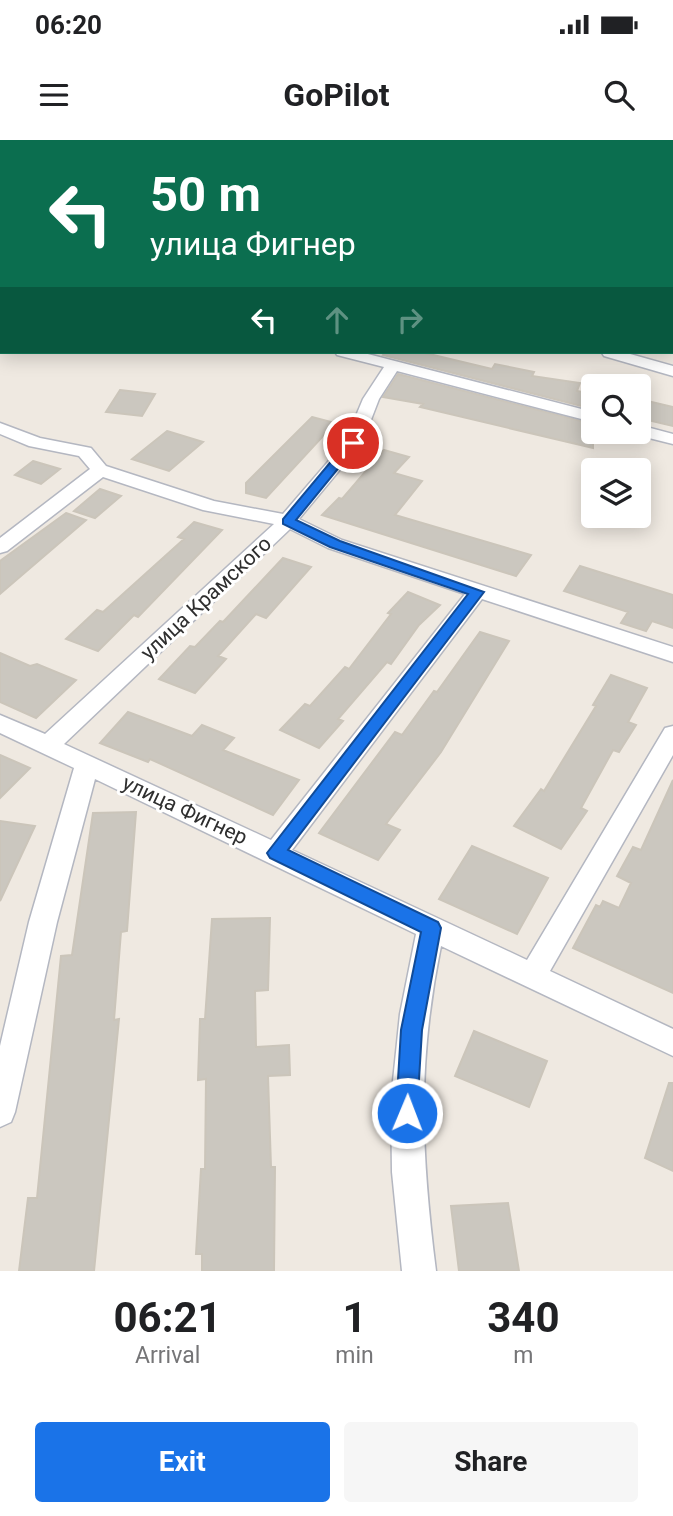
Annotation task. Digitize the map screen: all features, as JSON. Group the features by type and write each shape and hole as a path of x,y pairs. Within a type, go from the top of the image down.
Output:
{"street":[{"path":"351,354 581,414"},
{"path":"614,354 673,371"},
{"name":"улица Крамского","path":"47,746 288,521 353,443 371,399 393,365"},
{"path":"0,428 35,442 85,452 100,470 210,506 288,521 335,544 673,655"},
{"path":"651,433 673,439"},
{"path":"0,547 100,470"},
{"path":"276,853 477,592"},
{"name":"улица Фигнер","path":"0,723 673,1044"},
{"path":"532,977 673,734"},
{"path":"1,1105 43,922 88,765"},
{"path":"419,1271 407,1159 406,1090 411,1030 431,928"}],"building":[{"path":"429,354 492,369 495,364 534,372 532,376 580,383 577,391 581,392 581,406 383,355"},
{"path":"398,374 581,421 581,444 593,444 593,448 420,407 423,404 383,397"},
{"path":"120,390 155,394 142,416 106,412"},
{"path":"651,402 673,407 673,426 651,421"},
{"path":"312,417 335,423 266,498 246,493 246,483"},
{"path":"167,431 203,442 169,471 132,459"},
{"path":"384,450 409,457 394,473 422,481 395,515 531,555 516,576 322,515 339,498 342,499"},
{"path":"33,461 60,469 41,484 15,475"},
{"path":"100,489 121,496 95,518 74,511"},
{"path":"66,513 86,520 0,594 0,561"},
{"path":"194,522 222,530 138,617 134,615 98,651 66,639 97,610 103,612 184,539 178,537"},
{"path":"283,558 311,567 266,618 256,614 218,656 226,659 195,693 159,679 190,646 195,647 220,621 223,622"},
{"path":"580,566 673,595 673,628 652,621 646,631 621,623 628,612 564,591"},
{"path":"408,592 440,605 419,625 391,664 387,662 338,719 343,721 319,748 280,730 305,704 310,706 345,667 349,669 391,614 388,613"},
{"path":"480,632 509,641 441,752 386,824 400,830 378,860 319,833 395,732 402,735 434,691 437,692"},
{"path":"0,653 30,666 37,664 76,680 36,718 0,702"},
{"path":"611,675 647,688 628,722 636,725 619,752 613,750 581,808 587,811 561,849 514,826 541,789 544,791 596,706 593,705"},
{"path":"128,712 192,736 202,725 234,738 223,750 299,780 273,815 150,759 148,762 100,743"},
{"path":"0,755 30,768 0,798"},
{"path":"673,780 673,993 573,948 596,905 600,907 603,901 619,908 631,883 617,876 633,847 641,850"},
{"path":"136,812 127,931 121,932 114,1020 119,1019 94,1271 19,1271 28,1198 37,1198 61,956 72,955 93,813"},
{"path":"0,821 35,826 0,901"},
{"path":"472,846 548,878 517,934 439,899"},
{"path":"270,918 268,990 255,991 256,1047 289,1045 290,1075 268,1076 271,1167 275,1167 274,1271 202,1271 202,1254 196,1254 201,1169 205,1169 206,1079 198,1080 200,1019 205,1019 212,919"},
{"path":"474,1031 547,1061 529,1107 455,1076"},
{"path":"669,1083 673,1083 673,1171 645,1158"},
{"path":"508,1203 519,1271 459,1271 451,1206"}],"route":[{"path":"353,443 320,486 288,521 335,544 477,592 276,853 431,928 411,1030 406,1090 407,1113"}]}
